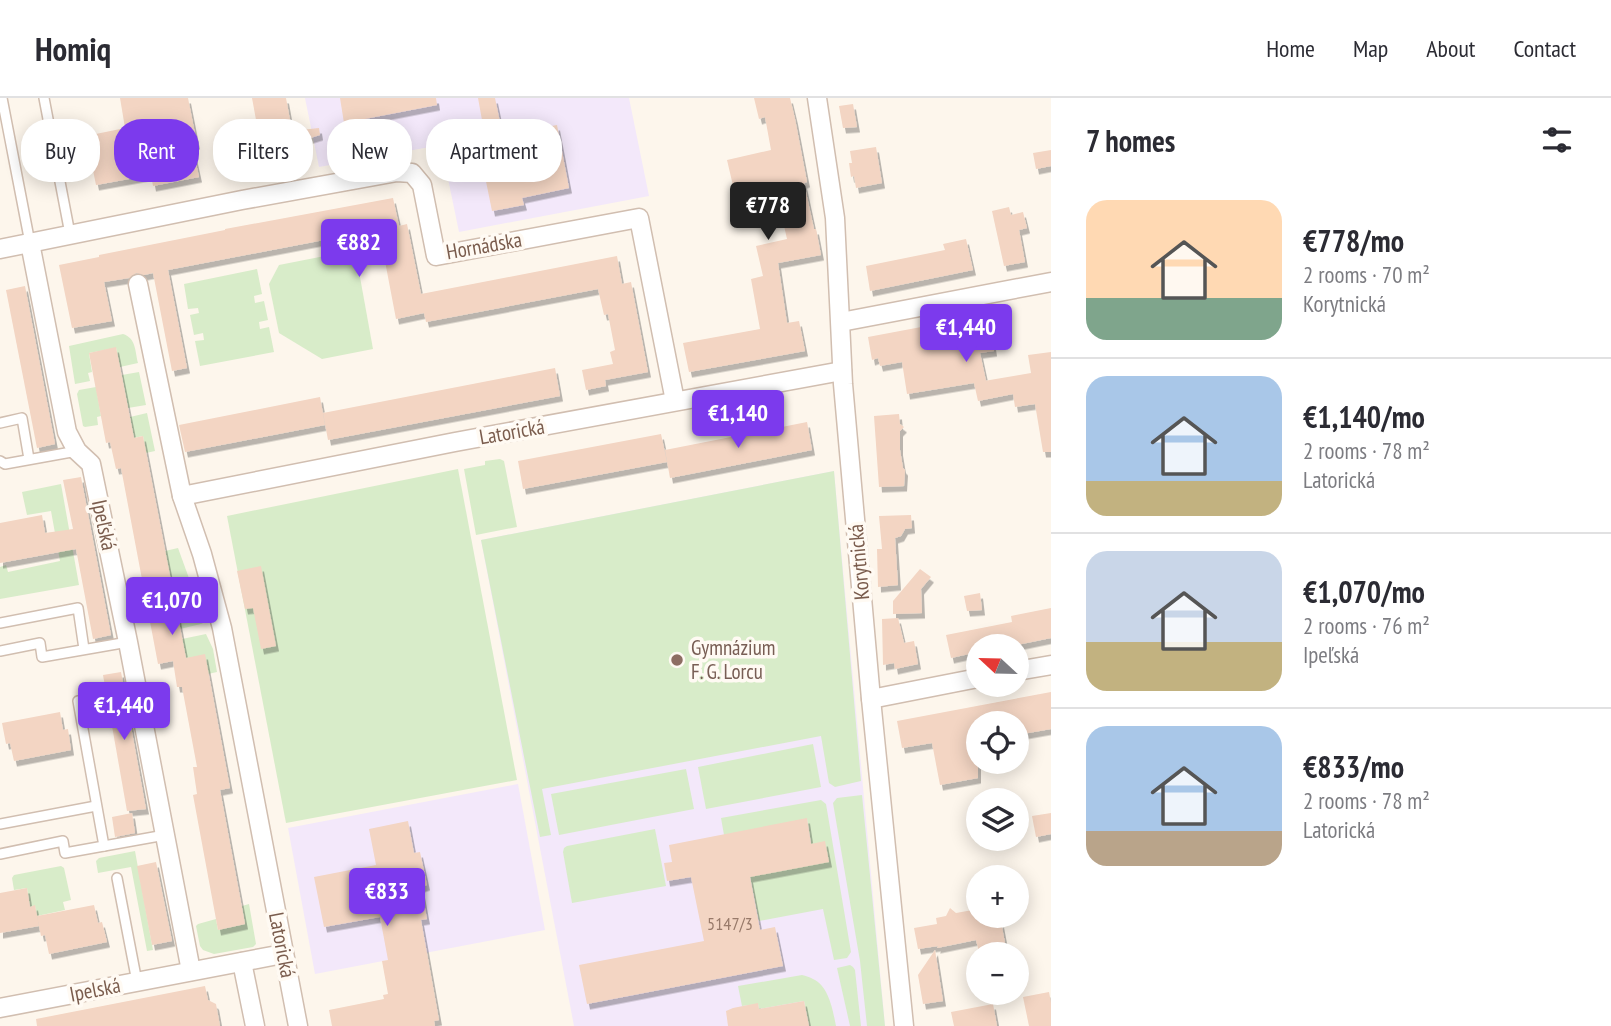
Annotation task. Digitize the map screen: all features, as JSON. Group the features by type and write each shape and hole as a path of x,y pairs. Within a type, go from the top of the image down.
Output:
{"street":[{"name":"Korytnická","path":"817,98 835,218 842,371 904,1026"},
{"name":"Hornádska","path":"0,248 404,171 412,173 422,185 436,256 639,218 675,401"},
{"name":"Ipeľská","path":"30,243 67,432 76,451 91,464 191,971"},
{"path":"841,322 1051,282"},
{"name":"Latorická","path":"138,284 182,496 202,554 222,628 298,1026"},
{"name":"Latorická","path":"182,496 842,371"},
{"path":"1029,669 1051,664"},
{"path":"871,699 966,680"},
{"path":"191,971 283,954"},
{"name":"Latorická","path":"242,962 255,1026"},
{"name":"Ipelská","path":"0,1008 191,971"}],"lane":[{"path":"2,98 30,243"},
{"path":"44,98 70,234"},
{"path":"0,422 22,418 29,459"},
{"path":"0,461 5,464 76,451"},
{"path":"0,622 78,608 84,649"},
{"path":"0,651 40,643 42,657 128,642"},
{"path":"78,701 104,846"},
{"path":"0,824 96,806"},
{"path":"0,853 63,841 65,853 165,835"},
{"path":"117,878 137,982"}],"shaded area":[{"path":"305,98 629,98 649,196 459,232 449,182 562,182 562,119 426,119 426,148 412,150 412,119 327,119 327,166 319,167 313,137 313,119 309,119"},
{"name":"Gymnázium F. G. Lorcu","path":"834,471 885,1026 574,1026 481,540"},
{"path":"518,784 545,930 315,974 288,828"}],"green space":[{"path":"350,251 356,255 373,349 322,359 279,333 269,284 279,265"},
{"path":"257,269 262,294 254,296 255,303 264,301 268,320 259,322 260,329 269,327 274,352 200,366 195,341 204,340 203,333 194,335 190,315 199,313 198,308 188,309 184,284"},
{"path":"123,334 133,342 138,363 120,367 116,348 89,353 92,372 88,373 90,381 75,384 69,346"},
{"path":"139,372 146,405 128,408 122,375"},
{"path":"96,387 101,416 97,417 98,425 85,427 77,394 79,390"},
{"path":"147,413 155,451 146,453 143,436 134,438 130,417"},
{"path":"500,459 504,461 517,527 476,535 464,469"},
{"path":"458,469 517,780 286,823 227,516"},
{"path":"834,471 861,781 835,787 829,783 821,736 542,789 551,835 540,837 481,540"},
{"path":"61,484 79,585 0,599 0,567 6,565 8,572 60,561 51,511 27,515 22,492"},
{"path":"178,548 190,581 172,586 165,551"},
{"path":"191,591 195,593 203,623 180,629 173,594"},
{"path":"206,634 213,649 217,672 208,674 186,658 182,639"},
{"path":"813,744 821,787 706,809 698,767"},
{"path":"686,769 694,809 559,835 551,794"},
{"path":"862,795 885,1026 867,1026 860,961 833,803 837,798"},
{"path":"821,800 826,804 851,952 847,958 834,960 823,909 759,921 750,877 811,844 807,819 724,835 721,818"},
{"path":"655,829 666,886 572,903 564,848"},
{"path":"135,851 153,950 147,951 131,867 98,873 96,861 99,858"},
{"path":"61,866 64,868 71,900 63,902 65,910 37,916 35,906 30,907 27,888 14,890 12,878 14,875"},
{"path":"249,904 256,944 253,947 214,954 203,950 196,926 198,924 216,919 218,930 245,924 242,906"},
{"path":"850,965 855,970 861,1026 850,1026 837,968"},
{"path":"802,975 812,978 823,987 836,1026 809,1026 804,1001 759,1009 758,1004 742,1006 738,986"}],"building":[{"path":"120,98 188,98 192,119 124,119"},
{"path":"252,98 286,98 290,119 256,119"},
{"path":"340,98 436,98 437,105 365,119 343,119"},
{"path":"478,98 495,98 499,119 482,119"},
{"path":"754,98 790,98 795,119 807,182 804,183 821,255 778,263 787,323 799,321 805,351 689,372 683,343 760,329 751,279 763,276 756,246 787,239 780,208 764,212 762,202 738,207 727,160 771,150 765,117 759,119"},
{"path":"853,104 857,127 843,128 839,106"},
{"path":"319,128 320,135 313,137 313,129"},
{"path":"114,130 114,182 96,185 95,182 100,182 100,133"},
{"path":"876,147 882,183 856,188 854,176 851,177 850,151"},
{"path":"1051,150 1051,166 1036,169 1033,153"},
{"path":"562,151 569,188 522,198 524,205 492,211 486,182 562,182"},
{"path":"152,182 173,182 153,186"},
{"path":"393,198 399,226 407,224 421,294 617,256 622,284 631,282 648,372 605,380 606,386 586,390 582,370 613,364 610,352 615,350 608,314 604,315 598,289 426,322 424,313 396,319 384,256 380,257 376,230 168,270 187,368 172,371 153,273 136,273 129,278 104,282 112,321 72,328 59,265 225,229"},
{"path":"1009,207 1011,215 1023,212 1027,228 1019,230 1025,262 1004,266 992,211"},
{"path":"966,239 973,270 870,291 866,266 945,250 943,244"},
{"path":"25,286 55,444 37,448 6,290"},
{"path":"1001,312 1006,335 992,337 994,351 980,353 986,381 1031,373 1028,355 1051,352 1051,452 1043,452 1035,404 1015,407 1013,394 978,401 974,383 907,394 902,362 880,366 878,358 872,360 868,337"},
{"path":"116,347 134,438 143,436 186,658 205,654 230,788 220,790 245,924 218,930 193,795 197,794 193,767 197,767 182,687 177,687 173,661 158,664 121,468 116,469 110,442 106,443 89,353"},
{"path":"555,368 560,396 328,440 323,413"},
{"path":"320,397 325,425 185,452 179,425"},
{"path":"899,414 900,424 904,427 900,431 900,450 905,470 904,486 879,487 874,416"},
{"path":"807,422 812,450 670,478 665,450"},
{"path":"661,434 667,462 523,489 518,461"},
{"path":"81,477 111,635 93,639 76,549 0,563 0,523 42,515 45,533 73,529 63,480"},
{"path":"911,515 912,528 905,529 901,536 895,538 898,585 878,587 877,549 882,549 879,516"},
{"path":"261,566 276,646 261,649 253,608 245,609 237,571"},
{"path":"920,569 931,577 921,589 922,613 893,614 893,601"},
{"path":"980,593 982,610 967,611 964,596"},
{"path":"1051,608 1051,638 1029,643 1029,634 966,634 966,655 951,658 946,635 1012,622 1011,616"},
{"path":"898,618 904,643 914,641 918,664 895,669 894,663 883,665 882,619"},
{"path":"121,672 146,809 127,811 103,675"},
{"path":"1051,692 1051,729 1029,733 1029,711 966,711 966,774 978,774 978,778 940,785 932,743 902,748 897,721"},
{"path":"60,712 63,730 68,729 71,750 14,761 10,743 6,744 2,723"},
{"path":"132,813 135,833 115,837 112,817"},
{"path":"1051,813 1051,834 1036,837 1032,816"},
{"path":"807,818 811,844 825,841 829,862 750,877 760,930 775,927 783,966 587,1004 579,965 704,941 691,877 667,881 664,863 672,862 669,845"},
{"path":"408,821 414,853 420,852 427,885 421,887 427,919 421,920 439,1020 434,1021 435,1026 332,1026 329,1010 384,999 383,995 388,994 382,961 388,960 380,917 324,927 314,877 376,865 369,829"},
{"path":"156,862 172,941 152,945 137,866"},
{"path":"27,888 30,907 35,905 39,926 0,933 0,893"},
{"path":"94,905 98,923 102,922 107,942 49,954 45,935 41,936 37,916"},
{"path":"950,908 956,913 966,911 966,928 1002,928 1005,942 976,940 918,949 914,928 937,924 936,918 946,916"},
{"path":"935,950 943,1001 923,1004 918,975"},
{"path":"205,986 208,1000 216,1004 220,1026 37,1026 36,1019"},
{"path":"1049,992 1051,1026 1029,1026 1025,1005 1029,1005 1029,996"},
{"path":"804,1001 809,1026 728,1026 726,1011 733,1008 758,1003 759,1009"},
{"path":"993,1005 997,1026 954,1026 951,1012"}],"place":[{"name":"Gymnázium F. G. Lorcu","path":"677,660"}]}
